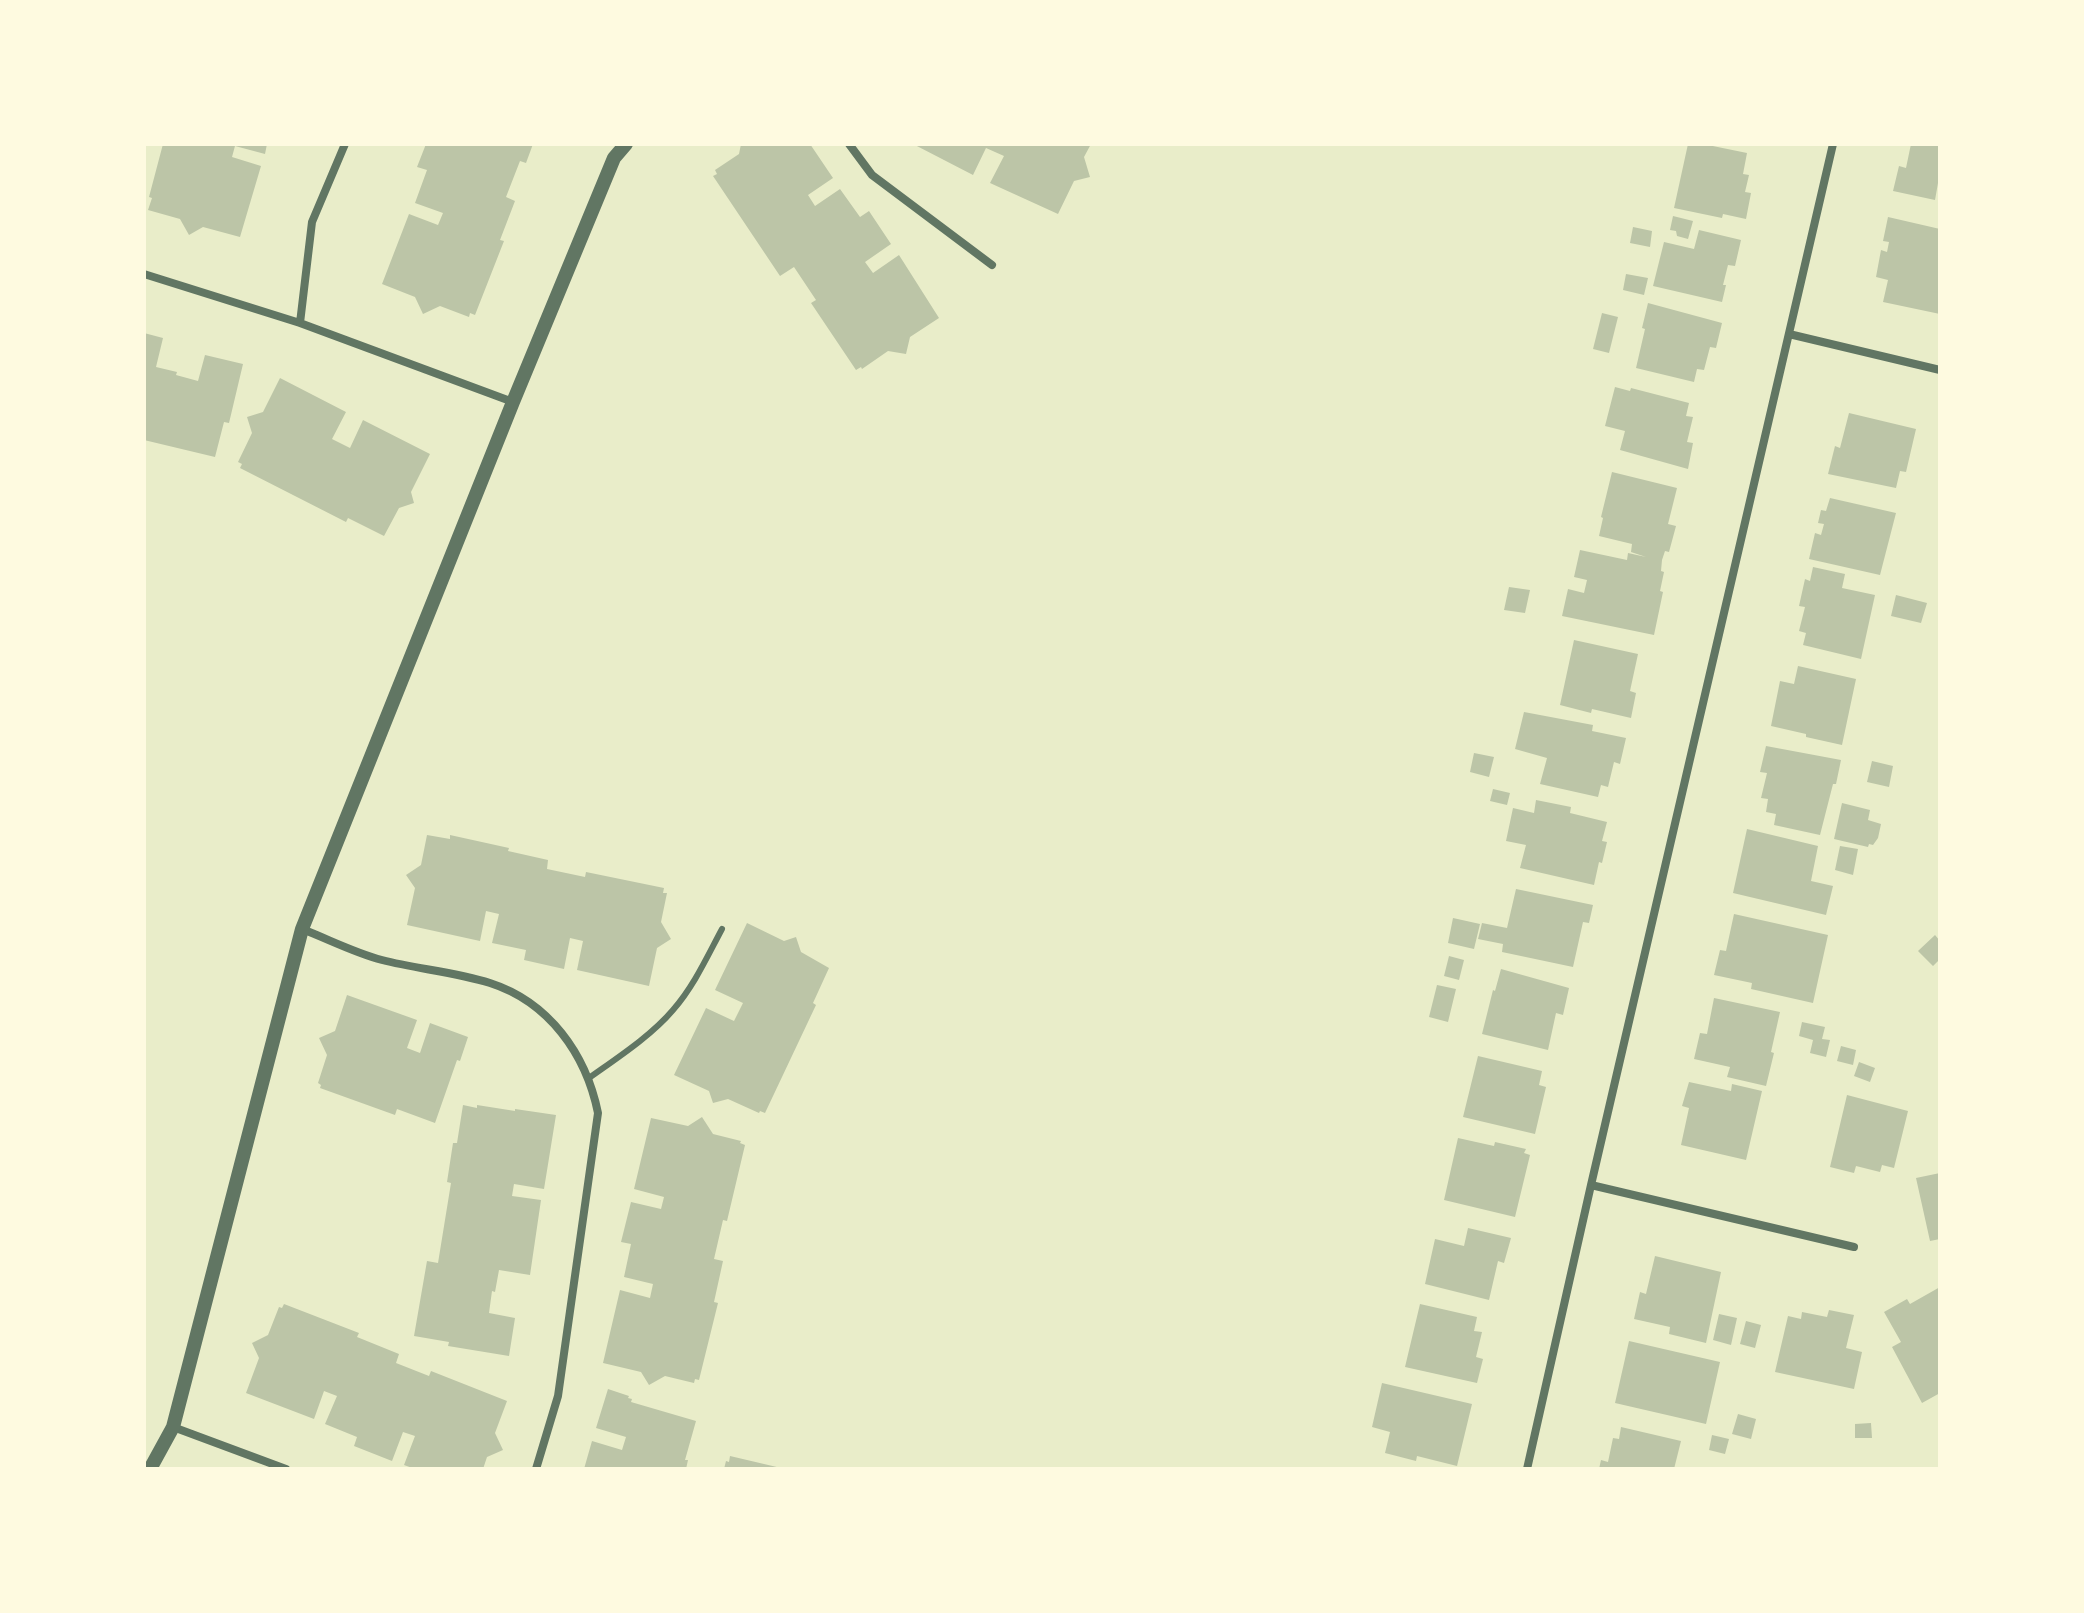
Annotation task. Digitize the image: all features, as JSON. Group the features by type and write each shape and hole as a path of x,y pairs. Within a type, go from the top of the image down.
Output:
{"street":[{"path":"300,323 312,222 345,144"},
{"path":"150,1469 173,1427 302,929 513,402 614,158 626,144"},
{"path":"849,144 872,175 992,265"},
{"path":"1527,1469 1833,144"},
{"path":"144,274 300,323 513,402"},
{"path":"1789,334 1940,370"},
{"path":"302,929 379,959 490,983 512,993 534,1005 552,1021 568,1040 589,1078 598,1113 558,1396 536,1469"},
{"path":"1591,1185 1854,1247"},
{"path":"173,1427 286,1469"}],"lane":[{"path":"589,1078 671,1013 691,987 722,929"}],"building":[{"path":"163,144 267,144 265,154 235,146 232,157 261,166 240,237 203,227 189,235 180,219 148,210"},
{"path":"426,144 533,144 526,163 520,161 506,197 515,201 500,240 504,241 475,315 470,313 469,317 440,306 423,314 415,297 382,284 409,214 438,225 443,213 415,203 427,170 417,167"},
{"path":"741,144 810,144 833,178 808,195 815,206 840,189 860,217 869,211 891,244 865,262 873,273 899,255 939,318 910,337 906,354 888,351 856,370 811,303 816,300 794,267 780,276 713,176 717,174 715,170 739,154"},
{"path":"913,144 1091,144 1084,157 1090,177 1074,181 1058,214 990,183 1004,156 986,148 973,175"},
{"path":"1688,144 1747,153 1743,174 1749,175 1745,192 1751,193 1746,219 1723,214 1722,218 1674,208"},
{"path":"1911,144 1940,144 1940,183 1935,200 1893,191 1899,166 1906,168"},
{"path":"1673,216 1693,221 1688,239 1670,230"},
{"path":"1888,217 1940,229 1940,314 1883,302 1888,280 1876,277 1881,250 1887,252 1889,242 1883,241"},
{"path":"1633,227 1652,231 1650,247 1630,243"},
{"path":"1699,230 1741,240 1735,266 1728,265 1722,302 1653,286 1664,242 1694,249"},
{"path":"1626,274 1648,278 1644,295 1623,290"},
{"path":"1648,303 1722,323 1716,348 1710,347 1704,370 1697,369 1694,382 1636,368"},
{"path":"1602,313 1618,317 1609,353 1593,349"},
{"path":"144,333 163,338 156,367 177,372 176,375 198,381 205,355 243,364 229,423 224,422 215,457 144,440"},
{"path":"280,378 346,412 332,439 350,448 363,420 430,454 411,492 414,503 399,508 384,536 348,518 346,522 240,468 242,464 238,462 252,433 247,417 263,412"},
{"path":"1615,387 1630,391 1631,388 1689,403 1686,416 1693,417 1687,442 1693,443 1688,469 1620,450 1625,431 1605,426"},
{"path":"1849,413 1916,429 1906,472 1900,471 1896,488 1828,474 1835,446 1840,448"},
{"path":"1612,472 1677,488 1668,524 1676,526 1669,552 1665,551 1662,560 1661,571 1664,572 1660,591 1663,592 1654,635 1562,616 1568,589 1584,593 1587,580 1574,577 1580,550 1627,560 1628,553 1646,557 1631,552 1632,544 1599,536"},
{"path":"1830,498 1896,513 1880,575 1809,559 1815,533 1821,535 1824,524 1818,523 1821,510 1826,511"},
{"path":"1813,567 1845,574 1842,588 1875,595 1861,659 1803,645 1806,633 1799,631 1805,607 1799,606 1805,579 1810,581"},
{"path":"1509,587 1530,590 1525,613 1504,610"},
{"path":"1896,595 1927,603 1921,623 1891,616"},
{"path":"1574,640 1638,654 1630,691 1636,693 1631,718 1560,705"},
{"path":"1798,666 1856,679 1842,745 1771,726 1780,681 1794,684"},
{"path":"1524,712 1593,725 1592,731 1626,738 1620,764 1614,762 1608,787 1601,785 1598,797 1540,784 1547,758 1515,749"},
{"path":"1766,746 1841,760 1820,835 1774,825 1776,814 1766,812 1768,799 1761,798 1767,773 1760,772"},
{"path":"1474,753 1494,757 1489,777 1470,772"},
{"path":"1872,761 1893,766 1889,787 1867,782"},
{"path":"1493,789 1510,793 1507,805 1490,801"},
{"path":"1536,800 1571,807 1570,813 1607,822 1602,841 1607,842 1594,885 1520,868 1526,845 1506,841 1513,808 1534,813"},
{"path":"1842,803 1870,810 1868,820 1881,824 1873,845 1869,844 1868,847 1834,839"},
{"path":"1747,829 1818,846 1811,881 1833,886 1826,915 1733,893"},
{"path":"427,835 450,839 450,835 509,848 508,851 548,860 547,869 585,877 586,872 664,888 663,893 667,893 661,922 671,939 657,948 649,986 577,970 583,941 570,938 564,969 524,960 526,950 492,943 499,914 486,911 480,941 407,925 415,888 406,875 421,865"},
{"path":"1840,846 1858,849 1853,875 1835,870"},
{"path":"1516,889 1593,905 1589,923 1583,922 1573,967 1502,952 1503,944 1478,939 1482,923 1507,928"},
{"path":"1734,914 1828,935 1813,1003 1751,989 1752,983 1714,975 1720,950 1726,951"},
{"path":"1453,918 1480,924 1474,949 1448,943"},
{"path":"747,923 784,941 796,937 801,952 829,968 813,1003 816,1005 765,1113 728,1099 713,1103 709,1091 674,1075 706,1008 734,1021 743,1003 715,990"},
{"path":"1935,935 1940,941 1940,959 1933,966 1918,951"},
{"path":"1449,956 1464,960 1459,980 1444,976"},
{"path":"1501,969 1569,988 1563,1015 1556,1013 1548,1050 1482,1034"},
{"path":"1437,985 1456,989 1448,1022 1429,1017"},
{"path":"347,995 417,1020 407,1048 420,1053 430,1023 468,1037 435,1123 397,1109 395,1115 320,1088 318,1083 327,1055 319,1038 335,1031"},
{"path":"1714,998 1780,1012 1766,1086 1727,1077 1730,1067 1694,1059 1700,1033 1707,1034"},
{"path":"1802,1022 1825,1027 1822,1039 1830,1040 1826,1057 1810,1053 1813,1040 1799,1036"},
{"path":"1841,1046 1856,1050 1853,1065 1837,1061"},
{"path":"1478,1056 1542,1071 1539,1085 1546,1087 1535,1134 1463,1117"},
{"path":"1859,1062 1875,1068 1870,1082 1854,1076"},
{"path":"1689,1082 1731,1091 1732,1084 1762,1091 1746,1160 1681,1145 1689,1108 1682,1106"},
{"path":"1847,1095 1908,1111 1894,1168 1882,1165 1880,1172 1856,1166 1854,1173 1830,1167"},
{"path":"463,1105 556,1115 544,1189 514,1184 512,1196 541,1200 530,1275 499,1270 495,1292 492,1291 489,1313 515,1318 509,1356 448,1346 449,1342 414,1336 427,1261 438,1263 451,1183 447,1182 453,1143 457,1143"},
{"path":"702,1117 713,1134 741,1141 745,1145 727,1221 723,1220 714,1259 723,1261 714,1302 718,1303 699,1380 695,1379 694,1383 665,1376 649,1385 641,1372 603,1363 620,1290 650,1298 653,1284 624,1277 631,1244 621,1242 631,1202 661,1209 664,1197 634,1189 651,1118 688,1126"},
{"path":"1458,1138 1526,1149 1524,1153 1530,1155 1515,1217 1444,1200"},
{"path":"1940,1173 1940,1239 1930,1241 1916,1178"},
{"path":"1468,1228 1511,1238 1504,1263 1498,1261 1489,1300 1425,1284 1435,1239 1464,1246"},
{"path":"1655,1256 1721,1272 1706,1343 1669,1334 1670,1327 1634,1319 1640,1292 1646,1294"},
{"path":"1940,1287 1940,1393 1922,1403 1892,1347 1901,1342 1884,1312 1907,1299 1910,1304"},
{"path":"284,1304 359,1333 357,1337 399,1354 396,1363 429,1376 431,1371 507,1401 495,1433 503,1450 487,1457 483,1469 415,1469 404,1465 415,1436 403,1432 392,1461 354,1446 357,1437 325,1424 337,1396 324,1391 314,1419 246,1393 259,1358 252,1343 268,1335 279,1307 282,1308"},
{"path":"1420,1304 1477,1317 1474,1331 1482,1332 1476,1357 1483,1359 1477,1383 1405,1367"},
{"path":"1829,1310 1854,1315 1846,1348 1862,1352 1854,1389 1775,1372 1788,1316 1801,1319 1802,1312 1827,1317"},
{"path":"1719,1314 1737,1318 1731,1345 1713,1340"},
{"path":"1746,1321 1761,1325 1755,1348 1740,1344"},
{"path":"1629,1341 1720,1362 1706,1424 1615,1403"},
{"path":"1382,1383 1472,1404 1457,1466 1417,1456 1416,1461 1385,1453 1390,1432 1372,1427"},
{"path":"608,1389 629,1396 631,1402 696,1421 685,1460 688,1460 686,1469 584,1469 592,1441 622,1450 626,1437 596,1428"},
{"path":"1738,1414 1756,1419 1751,1439 1732,1434"},
{"path":"1871,1423 1872,1438 1855,1438 1855,1424"},
{"path":"1621,1427 1681,1441 1674,1469 1599,1469 1601,1460 1608,1462 1613,1438 1619,1439"},
{"path":"1712,1435 1729,1439 1725,1454 1709,1450"},
{"path":"730,1456 781,1468 781,1469 724,1469"}]}
